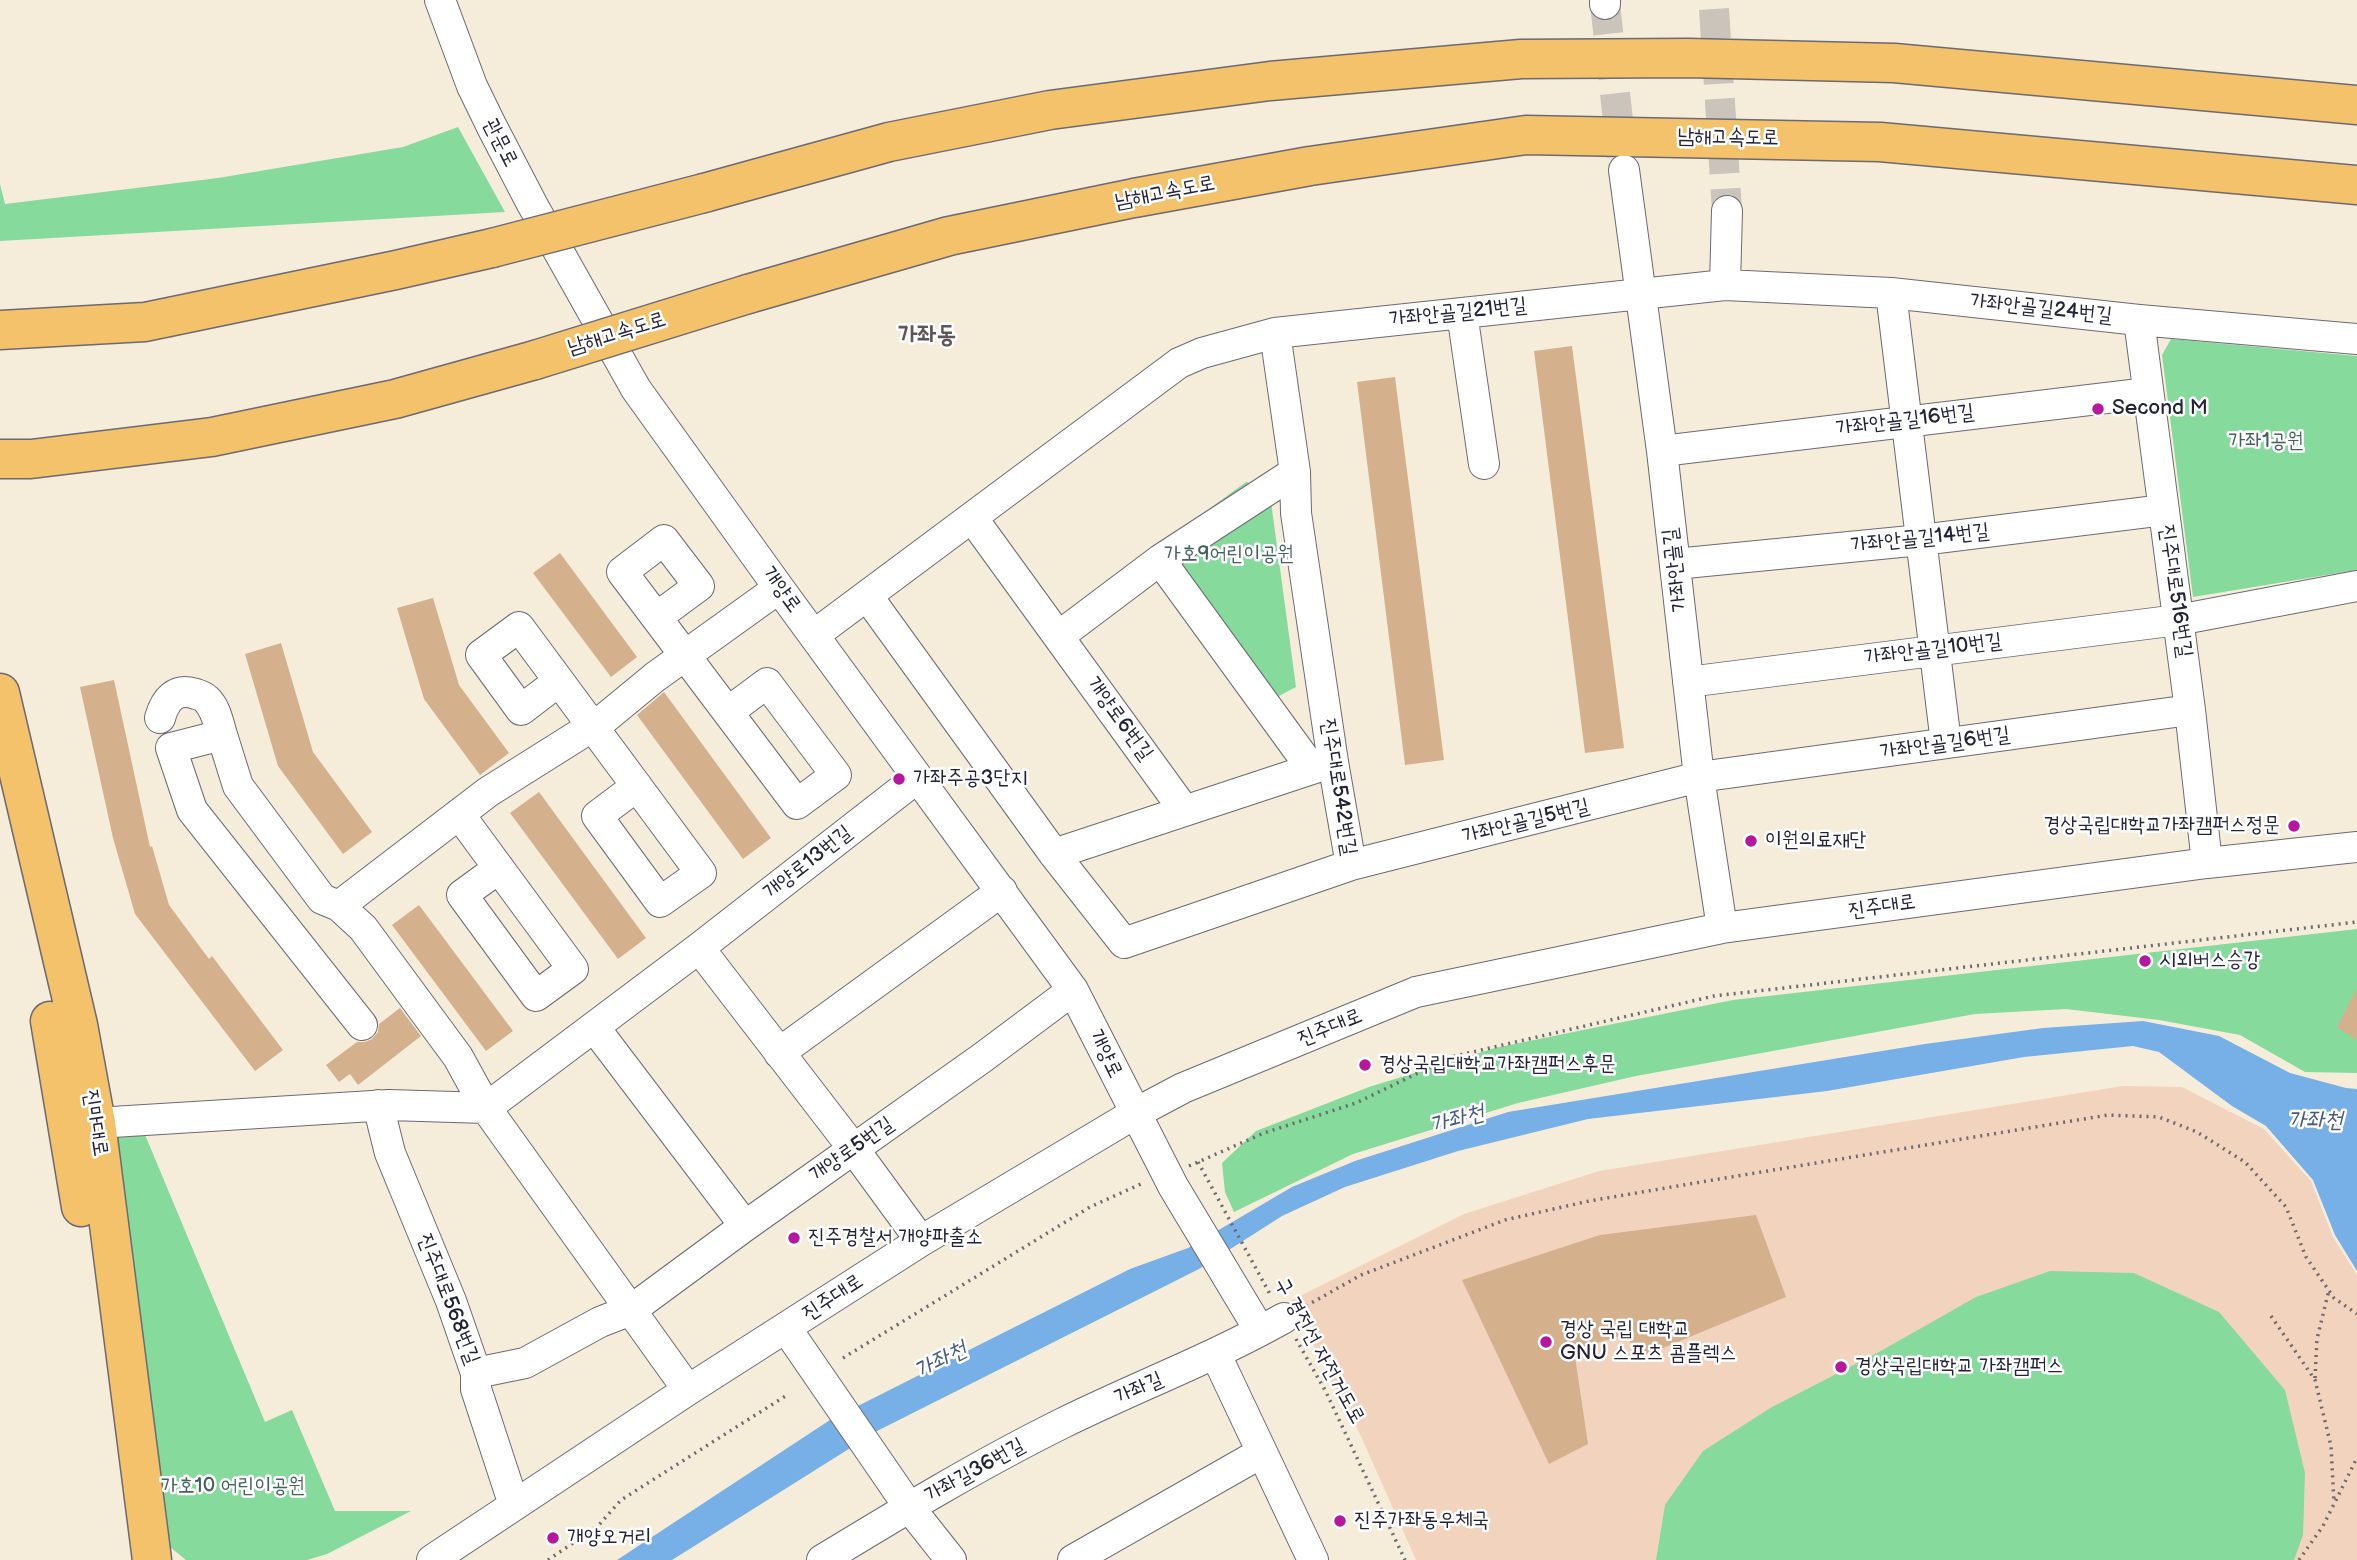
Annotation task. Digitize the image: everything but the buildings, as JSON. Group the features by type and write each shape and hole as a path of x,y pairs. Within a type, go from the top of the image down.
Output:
{"highway":[{"path":"0,330 145,321 492,248 705,194 889,142 1050,110 1270,80 1521,59 1688,58 1894,62 2357,105"},
{"name":"남해고속도로","path":"16,459 212,437 395,399 536,360 748,294 949,236 1310,166 1526,135 1880,142 2357,185"},
{"name":"진마대로","path":"0,692 78,1025 96,1123 139,1555"},
{"name":"진마대로","path":"0,804 52,1030 111,1412 139,1555"}],"street":[{"name":"관문로","path":"440,0 472,86 574,279"},
{"name":"가좌안골길","path":"1624,170 1662,450 1699,777 1722,928"},
{"path":"1641,295 1725,285 1727,211"},
{"name":"개양로","path":"574,279 636,389 1073,990 1134,1114"},
{"name":"가좌안골길24번길","path":"1725,285 1891,293 2357,340"},
{"path":"1891,293 1946,743"},
{"name":"가좌안골길21번길","path":"1275,333 1641,295"},
{"path":"1462,313 1485,464"},
{"name":"진주대로516번길","path":"2139,320 2190,710 2207,863"},
{"path":"814,635 1179,363 1202,353 1275,333"},
{"name":"진주대로542번길","path":"1054,854 1124,943 1351,865 1322,766 1296,513 1295,472 1275,333"},
{"name":"가좌안골길16번길","path":"1662,450 2148,393"},
{"path":"1059,636 1160,560 1295,472"},
{"name":"가좌안골길14번길","path":"1675,564 1921,540 2164,510"},
{"name":"개양로6번길","path":"973,519 1184,810"},
{"name":"진주대로542번길","path":"1160,560 1322,766"},
{"name":"가좌안골길10번길","path":"1688,682 2178,620 2357,586"},
{"path":"339,906 488,792 593,727 654,677 779,588"},
{"path":"868,597 1054,854 1322,766"},
{"path":"657,617 728,712"},
{"path":"559,681 637,786"},
{"path":"160,718 164,704 174,694 189,692 205,697 216,712 238,786 322,899 339,906 363,928 458,1057 486,1108 688,1390"},
{"name":"가좌안골길6번길","path":"1699,777 2190,710"},
{"path":"222,735 171,748 192,810 362,1025"},
{"name":"가좌안골길5번길","path":"1351,865 1699,777"},
{"name":"개양로13번길","path":"486,1108 699,948 917,778"},
{"path":"459,814 499,868"},
{"name":"진주대로","path":"432,1560 688,1390 920,1241 1134,1114 1183,1088 1416,992 1722,928 2207,863 2353,850"},
{"path":"779,1053 1002,891"},
{"path":"699,948 920,1241"},
{"name":"개양로5번길","path":"631,1310 1073,990"},
{"path":"594,1027 745,1226"},
{"path":"96,1123 378,1105 486,1108"},
{"name":"진주대로568번길","path":"378,1105 390,1153 451,1301 476,1373 525,1363 600,1322 631,1310"},
{"path":"1134,1114 1200,1231 1273,1317"},
{"name":"가좌길","path":"1063,1423 1216,1354 1273,1317"},
{"path":"786,1328 837,1406 909,1507 822,1560"},
{"path":"1216,1354 1313,1560"},
{"path":"476,1373 476,1389 514,1505"},
{"name":"가좌길36번길","path":"951,1560 909,1507 1063,1423"},
{"path":"1073,1560 1261,1453"}],"path":[{"path":"1182,1169 1264,1133 1356,1103 1451,1057 1714,996 2357,922"},
{"path":"1273,1317 1361,1275 1505,1220 1589,1201 2108,1115 2159,1117 2197,1132 2245,1162 2286,1207 2306,1257 2334,1298 2357,1314"},
{"name":"구 경전선 자전거도로","path":"1198,1162 1273,1317 1326,1392 1405,1560"},
{"path":"843,1358 1090,1207 1149,1181"},
{"path":"2329,1290 2317,1339 2315,1380 2331,1446 2334,1503"},
{"path":"2271,1316 2315,1380"},
{"path":"548,1560 598,1527 621,1500 787,1395"},
{"path":"2299,1560 2323,1526 2357,1458"}],"shaded area":[{"name":"경상국립대학교 가좌캠퍼스","path":"2123,1086 2182,1087 2264,1129 2311,1181 2333,1237 2357,1275 2357,1560 1416,1560 1359,1432 1290,1301 1464,1214 1599,1171"}],"green space":[{"path":"458,127 505,212 0,241 0,184 5,204 218,178 403,147"},
{"name":"가좌1공원","path":"2171,339 2357,356 2357,570 2193,597 2162,355"},
{"name":"가호9어린이공원","path":"1246,482 1269,487 1296,687 1277,697 1170,558 1169,538"},
{"path":"2357,929 2357,1073 2305,1072 2240,1035 2159,1020 2066,1009 1975,1014 1636,1076 1518,1103 1353,1154 1234,1212 1225,1192 1222,1163 1256,1131 1369,1087 1495,1048 1733,1000"},
{"name":"가호10 어린이공원","path":"133,1106 265,1422 292,1410 335,1511 411,1511 327,1554 307,1560 186,1560 165,1543 109,1121"},
{"path":"2050,1271 2134,1273 2219,1312 2285,1390 2305,1473 2303,1535 2294,1560 1656,1560 1665,1505 1703,1451 1772,1407 1879,1352 1976,1297"}],"water":[{"name":"가좌천","path":"2143,1021 2219,1036 2290,1073 2357,1089 2357,1271 2335,1235 2313,1180 2266,1126 2232,1106 2159,1052 2133,1046 2024,1057 1827,1091 1588,1119 1458,1151 1345,1187 1282,1216 1199,1269 879,1430 672,1560 617,1560 830,1420 1130,1269 1188,1248 1292,1187 1355,1161 1508,1112 1925,1044 2043,1028"}],"tunnel":[{"path":"1605,4 1622,156"},
{"path":"1714,9 1727,211"}],"place":[{"name":"Second M","path":"2098,409"},
{"name":"가좌주공3단지","path":"899,779"},
{"name":"경상국립대학교가좌캠퍼스정문","path":"2294,826"},
{"name":"이원의료재단","path":"1751,841"},
{"name":"시외버스승강","path":"2145,961"},
{"name":"경상국립대학교가좌캠퍼스후문","path":"1365,1065"},
{"name":"진주경찰서 개양파출소","path":"794,1238"},
{"name":"경상 국립 대학교 GNU 스포츠 콤플렉스","path":"1546,1342"},
{"name":"경상국립대학교 가좌캠퍼스","path":"1841,1367"},
{"name":"진주가좌동우체국","path":"1340,1521"},
{"name":"개양오거리","path":"553,1538"}],"district":[{"name":"가좌동","path":"927,336"}]}
